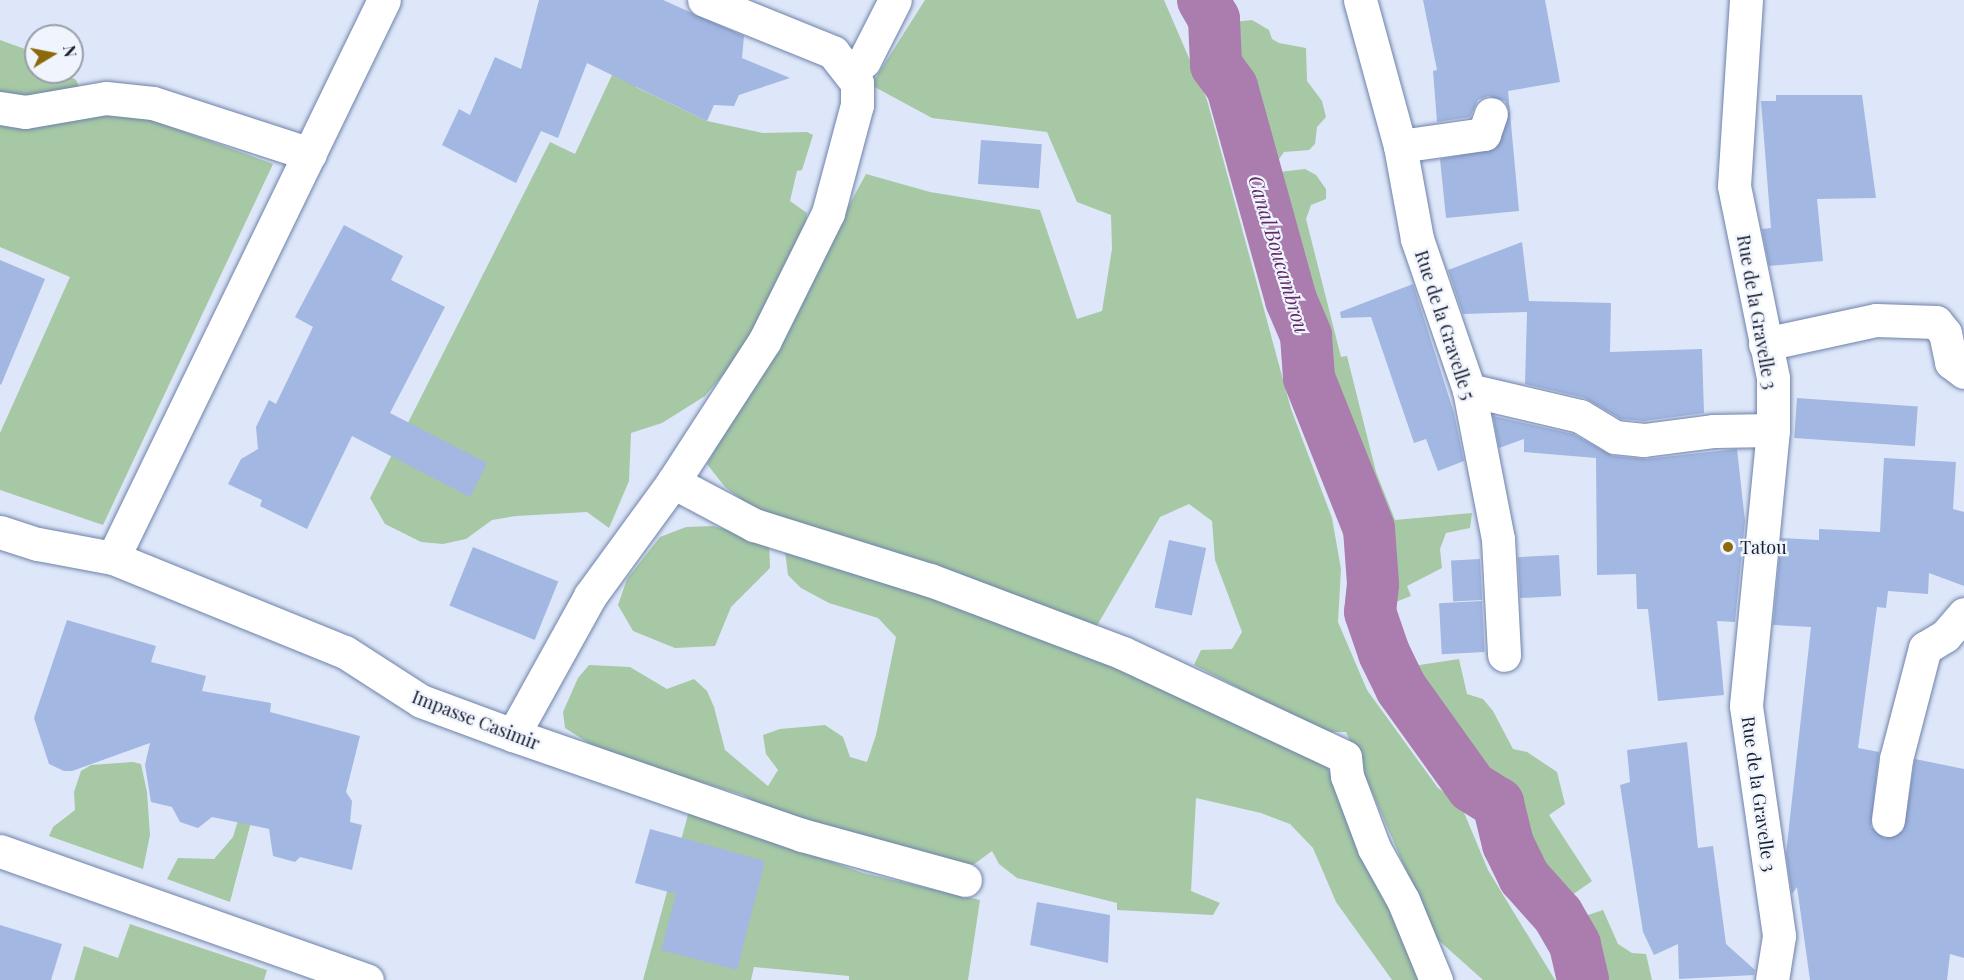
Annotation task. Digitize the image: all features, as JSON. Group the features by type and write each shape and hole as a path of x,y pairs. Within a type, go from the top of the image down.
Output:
{"street":[{"path":"113,558 384,0"},
{"path":"513,735 590,596 673,482 764,342 828,213 857,105 857,83 832,52 704,0"},
{"path":"850,73 864,61 896,0"},
{"name":"Rue de la Gravelle 5","path":"1360,0 1400,146 1417,239 1469,390 1498,539 1504,655"},
{"name":"Rue de la Gravelle 3","path":"1746,0 1734,186 1773,378 1773,430 1746,706 1779,936 1772,980"},
{"path":"0,108 26,112 106,98 153,103 310,154"},
{"path":"1400,146 1484,134 1491,114"},
{"path":"1765,345 1876,320 1936,322 1945,333 1951,362 1964,372"},
{"path":"1469,390 1514,398 1580,416 1615,437 1644,440 1714,431 1773,430"},
{"path":"673,482 754,525 930,580 1123,653 1345,758 1347,776 1374,848 1403,900 1436,980"},
{"name":"Impasse Casimir","path":"0,532 38,544 113,558 345,652 421,701 513,735 802,835 965,880"},
{"path":"1888,820 1896,759 1925,648 1945,636 1964,614"},
{"path":"0,851 368,980"}],"green space":[{"path":"618,0 670,3 636,87 707,121 763,133 807,132 813,135 802,170 797,171 790,201 807,213 805,226 750,343 705,396 662,423 631,433 629,481 609,528 587,512 516,516 492,520 466,539 443,544 421,542 385,524 370,498 550,142 575,154 613,73"},
{"path":"925,0 1164,0 1207,100 1291,409 1332,518 1341,569 1338,622 1367,690 1438,788 1460,803 1488,870 1555,980 1483,980 1435,937 1346,732 1324,732 1194,665 1201,650 1232,649 1242,632 1215,560 1212,521 1189,504 1160,517 1095,629 767,519 725,487 707,464 866,174 930,192 1040,210 1077,319 1102,311 1112,249 1111,215 1077,202 1047,132 932,118 871,85"},
{"path":"1252,20 1269,30 1272,39 1279,43 1306,48 1307,81 1322,101 1326,117 1317,127 1315,144 1309,150 1284,152 1277,162 1279,172 1305,169 1316,175 1326,189 1326,199 1311,205 1306,219 1341,357 1347,356 1376,472 1395,520 1472,513 1470,528 1446,533 1440,549 1442,568 1407,586 1411,596 1380,608 1373,605 1378,593 1376,577 1363,572 1359,563 1359,533 1365,524 1362,513 1336,475 1338,456 1324,430 1305,407 1307,375 1293,356 1302,343 1301,332 1284,302 1275,296 1271,274 1285,262 1287,254 1263,235 1271,189 1267,178 1244,155 1239,100 1222,77 1222,40 1227,29 1234,22"},
{"path":"0,40 24,49 24,84 78,84 92,116 135,114 273,164 103,525 0,490 0,433 70,277 0,247"},
{"path":"713,526 769,541 770,568 731,607 715,646 675,648 633,631 618,605 627,579 660,537 686,527"},
{"path":"785,551 797,551 1055,638 1326,764 1423,980 1392,980 1336,902 1313,848 1290,824 1261,813 1196,798 1191,891 1220,903 1213,915 1117,910 1117,903 1017,878 999,864 992,851 962,873 791,823 743,795 637,763 590,744 565,728 563,712 578,678 589,665 630,667 667,689 694,679 707,691 714,707 725,750 768,786 778,770 766,754 763,735 780,729 825,725 843,737 850,757 867,762 876,735 896,637 878,618 829,603 801,588 788,575"},
{"path":"1459,659 1467,694 1483,699 1493,711 1513,749 1527,752 1557,772 1565,804 1549,815 1592,881 1572,895 1585,916 1603,910 1618,944 1632,953 1646,954 1652,980 1600,980 1589,965 1558,892 1528,862 1500,823 1483,783 1446,729 1410,698 1400,668"},
{"path":"133,762 141,764 147,792 150,835 143,869 49,836 53,827 75,810 74,792 81,771 91,765"},
{"path":"260,788 230,902 167,879 178,858 214,859 233,837 239,817"},
{"path":"689,811 863,873 980,900 968,980 849,980 849,976 754,967 751,980 643,980"},
{"path":"130,924 267,970 264,980 74,980 84,946 118,958"}],"building":[{"path":"539,0 663,0 744,36 742,58 790,78 739,95 734,106 714,105 707,121 587,63 558,138 541,131 516,183 442,145 459,109 470,115 495,57 521,69"},
{"path":"1423,0 1545,0 1560,82 1508,91 1519,211 1446,218 1440,159 1495,149 1509,111 1505,101 1488,96 1478,100 1470,117 1437,122 1433,71 1437,70"},
{"path":"1776,95 1862,95 1876,198 1817,199 1823,261 1769,266 1762,229 1771,228 1761,101 1776,101"},
{"path":"981,140 1042,144 1039,188 978,184"},
{"path":"344,225 403,256 391,280 445,307 390,413 487,463 470,497 352,436 307,529 260,506 262,500 228,484 241,459 258,449 256,427 269,400 276,404 313,327 295,317"},
{"path":"1522,242 1529,301 1611,303 1610,352 1702,349 1704,413 1644,421 1621,419 1585,398 1525,384 1527,312 1463,314 1448,270"},
{"path":"0,260 45,279 1,385 0,384"},
{"path":"1413,284 1454,413 1464,461 1438,471 1426,439 1414,443 1371,317 1341,318 1340,312"},
{"path":"1797,398 1918,406 1915,446 1794,438"},
{"path":"1493,416 1573,434 1613,456 1646,459 1737,449 1745,521 1735,622 1717,621 1724,695 1658,701 1648,609 1637,609 1636,574 1597,575 1596,458 1524,452 1524,439 1499,448"},
{"path":"1884,458 1956,462 1953,509 1964,512 1964,586 1929,573 1928,594 1888,591 1886,608 1877,607 1858,748 1879,752 1871,827 1885,838 1903,831 1915,759 1964,769 1964,958 1950,954 1947,980 1810,980 1797,887 1792,894 1786,854 1811,627 1773,625 1781,538 1819,540 1819,529 1880,532"},
{"path":"1169,540 1206,548 1192,615 1155,607"},
{"path":"473,547 558,581 535,640 449,605"},
{"path":"1559,555 1561,596 1520,598 1518,557"},
{"path":"1480,559 1482,600 1453,601 1451,561"},
{"path":"1482,601 1485,652 1442,654 1439,603"},
{"path":"67,620 156,646 151,662 206,676 202,691 271,703 270,712 360,736 346,792 352,801 350,822 362,825 352,870 300,857 295,862 273,856 269,829 212,817 198,828 180,822 172,807 151,802 145,765 150,743 72,771 64,771 49,764 34,718"},
{"path":"1687,742 1698,848 1713,846 1726,944 1755,970 1754,975 1679,979 1678,944 1654,955 1643,932 1620,785 1630,782 1627,750"},
{"path":"650,829 765,861 737,970 661,950 676,894 635,883"},
{"path":"1037,902 1110,915 1108,963 1030,945"},
{"path":"0,925 62,944 51,980 0,980"}],"waterway":[{"name":"Canal Boucambrou","path":"1203,0 1214,19 1216,65 1232,87 1291,300 1306,336 1309,378 1369,529 1373,584 1370,612 1384,653 1401,688 1472,787 1498,803 1508,844 1524,877 1558,915 1575,945 1583,980"}],"place":[{"name":"Tatou","path":"1728,547"}]}
